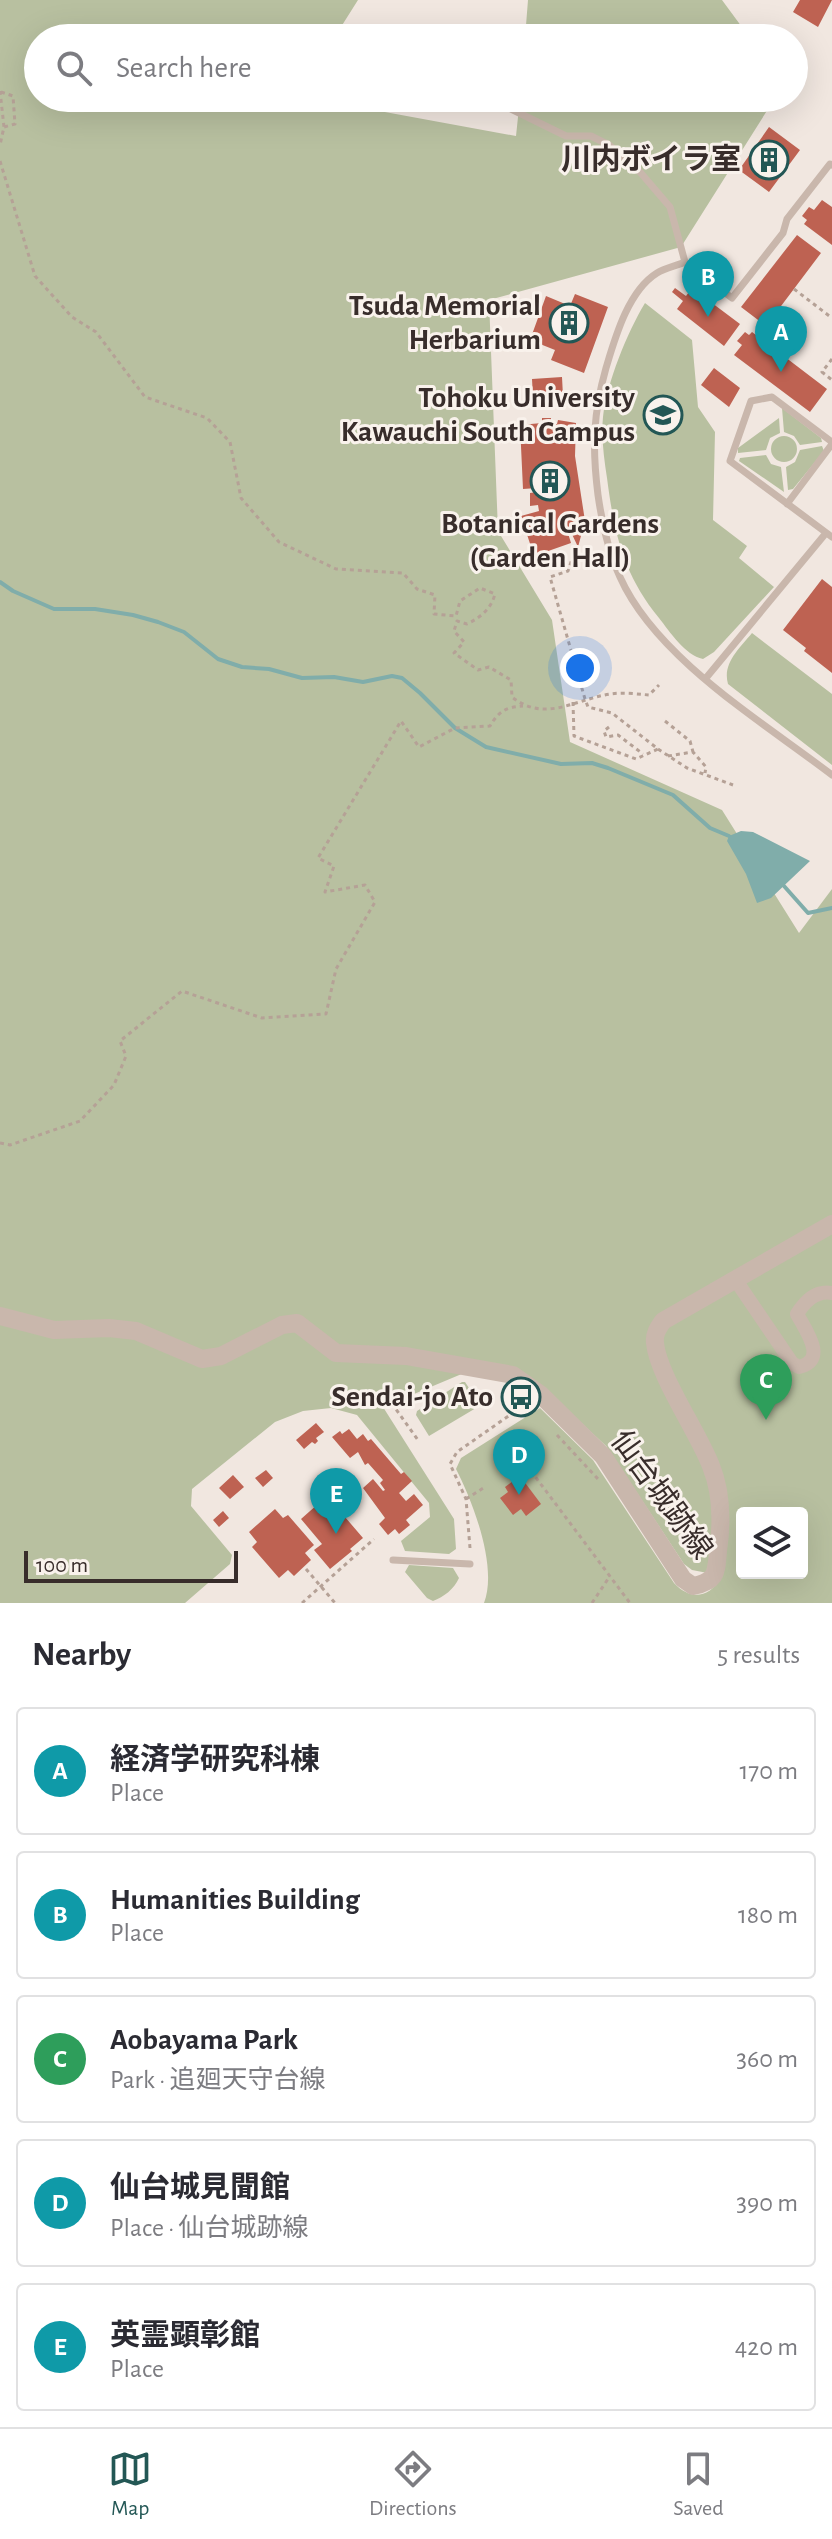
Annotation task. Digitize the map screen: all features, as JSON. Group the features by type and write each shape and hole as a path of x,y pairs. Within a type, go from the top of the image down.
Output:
{"street":[{"name":"仙台城跡線","path":"0,1316 54,1330 109,1328 136,1331 202,1359 221,1356 282,1325 297,1323 336,1353 406,1356 513,1375 540,1394 603,1456 683,1579 693,1586 707,1583 714,1577 717,1568 718,1492 713,1469 697,1433 664,1372 655,1341 656,1331 663,1321 832,1224"},
{"path":"735,1279 792,1363 799,1367 814,1359 815,1351 797,1314 811,1297 832,1293"}],"lane":[{"path":"517,112 566,136 591,136 609,145 640,172 670,207 685,262 732,298 783,233 787,219 832,165"},
{"path":"685,262 655,274 630,303 595,406 594,460 602,526 620,578 647,621 677,654 832,775"},
{"path":"706,678 829,535 787,504 730,461 751,401 772,397 832,443 787,504"},
{"path":"393,1560 470,1564"}],"path":[{"path":"0,145 4,127 0,92 13,96 15,124 4,127"},
{"path":"0,161 35,276 72,317 96,332 145,397 207,418 230,442 241,498 279,542 336,569 403,573 417,589 435,595 434,614 457,619 467,624 481,617 493,603 495,594 480,588 460,601 457,619 454,631 464,642 454,653 478,670 489,667 511,680 512,697 524,706"},
{"path":"794,289 832,318"},
{"path":"832,359 822,372 832,380"},
{"path":"575,550 568,571 550,577 588,707 612,713 687,768 733,785"},
{"path":"0,1143 10,1145 80,1121 114,1085 126,1056 120,1041 182,991 262,1018 326,1014 336,969 375,902 365,885 325,892 334,866 318,858 401,721 419,747 455,728 490,726 498,713 510,707 524,706 546,711 614,693 649,695 659,685"},
{"path":"573,702 574,736 636,759 658,749"},
{"path":"665,721 690,741 693,752 706,767 705,773"},
{"path":"609,727 604,731 611,750"},
{"path":"606,737 618,735 643,754"},
{"path":"668,756 693,752"},
{"path":"470,1548 466,1499 450,1464 457,1452 540,1394"},
{"path":"375,1401 393,1405 418,1440"},
{"path":"531,1471 630,1603"},
{"path":"466,1499 485,1487"},
{"path":"302,1603 374,1539"},
{"path":"306,1569 335,1603"},
{"path":"592,1603 610,1576"}],"green space":[{"path":"0,0 358,0 343,24 24,24 24,112 385,112 516,136 519,112 766,112 681,247 489,300 498,531 552,620 570,742 722,810 799,933 832,889 832,1603 484,1603 488,1588 486,1553 470,1499 456,1469 461,1458 540,1408 593,1460 680,1589 699,1595 710,1590 721,1578 692,1570 684,1564 606,1446 547,1391 464,1373 383,1407 454,1519 456,1549 449,1554 405,1551 401,1541 430,1517 429,1503 357,1415 331,1408 303,1411 275,1422 192,1489 191,1506 232,1555 230,1564 185,1603 0,1603"},
{"path":"528,0 722,0 740,24 526,24"},
{"path":"645,303 692,340 698,407 715,432 713,520 747,546 739,558 774,587 714,652 703,659 678,642 637,585 622,552 610,498 603,440 605,403 619,358"},
{"path":"782,408 821,438 822,442 800,445 794,436 784,432"},
{"path":"779,418 780,433 770,438 766,450 738,453 738,448"},
{"path":"784,436 793,440 797,449 793,458 784,462 775,458 771,449 775,440"},
{"path":"822,446 824,451 793,489 788,490 786,467 795,462 800,450"},
{"path":"766,455 771,464 781,467 784,492 739,461 740,458"},
{"path":"752,633 832,694 832,765 728,684 730,663"},
{"path":"462,1382 479,1403 476,1408 429,1436 416,1415 417,1411"},
{"path":"409,1565 453,1568 459,1578 448,1592 433,1601 405,1572"}],"water":[{"path":"741,831 753,832 810,861 771,898 757,903 746,874 727,841 729,836"}],"building":[{"path":"800,0 832,0 818,27 793,12"},
{"name":"川内ボイラ室","path":"769,127 800,150 769,192 739,170"},
{"path":"822,200 832,207 832,245 804,224 807,220 802,216 809,207 814,210"},
{"path":"797,235 821,253 766,326 741,307"},
{"path":"675,288 686,296 692,288 740,324 724,346 677,309 683,301 672,292"},
{"name":"Tsuda Memorial Herbarium","path":"575,294 608,307 584,373 551,360 555,350 530,340 546,296 570,306"},
{"path":"745,332 749,335 752,332 827,389 810,412 734,355 742,345 737,341"},
{"path":"714,368 740,388 729,407 701,385"},
{"path":"562,377 563,396 533,398 532,379"},
{"name":"Botanical Gardens (Garden Hall)","path":"542,418 551,418 551,424 557,424 558,420 576,423 575,456 585,521 578,547 570,530 567,530 571,543 534,556 521,516 539,511 538,505 530,506 530,493 537,492 537,488 523,489 520,425 542,423"},
{"path":"822,579 832,587 832,673 783,630"},
{"path":"316,1423 324,1432 316,1438 318,1441 315,1444 312,1442 304,1449 296,1440"},
{"path":"349,1429 357,1439 363,1434 368,1441 371,1439 401,1474 404,1472 412,1481 399,1493 406,1501 414,1494 423,1505 406,1520 410,1525 399,1534 395,1529 388,1535 379,1524 385,1518 363,1488 373,1479 383,1491 380,1483 383,1480 368,1463 365,1465 358,1452 350,1458 332,1437"},
{"path":"266,1470 273,1478 263,1487 255,1478"},
{"path":"233,1475 244,1487 230,1499 219,1488"},
{"path":"520,1476 541,1504 526,1516 521,1509 513,1515 500,1498 508,1492 505,1487"},
{"path":"327,1496 363,1538 330,1569 314,1550 322,1544 301,1519"},
{"path":"275,1509 283,1518 288,1515 314,1545 305,1553 311,1560 294,1576 288,1570 279,1578 252,1547 257,1542 249,1532"},
{"path":"223,1511 229,1518 219,1527 213,1520"}],"waterway":[{"path":"0,582 54,609 95,609 158,622 184,632 218,659 242,667 269,669 302,678 334,677 363,682 392,676 402,678 455,728 486,747 561,764 592,763 608,768 673,795 710,828 729,836"},
{"path":"784,886 808,913 832,908"}],"place":[{"name":"川内ボイラ室","path":"769,160"},
{"name":"Humanities Building","path":"708,317"},
{"name":"Tsuda Memorial Herbarium","path":"569,323"},
{"name":"経済学研究科棟","path":"781,372"},
{"name":"Tohoku University Kawauchi South Campus","path":"663,415"},
{"name":"Botanical Gardens (Garden Hall)","path":"550,481"},
{"name":"Sendai-jo Ato","path":"521,1397"},
{"name":"Aobayama Park","path":"766,1420"},
{"name":"仙台城見聞館","path":"519,1495"},
{"name":"英霊顕彰館","path":"336,1534"}]}
